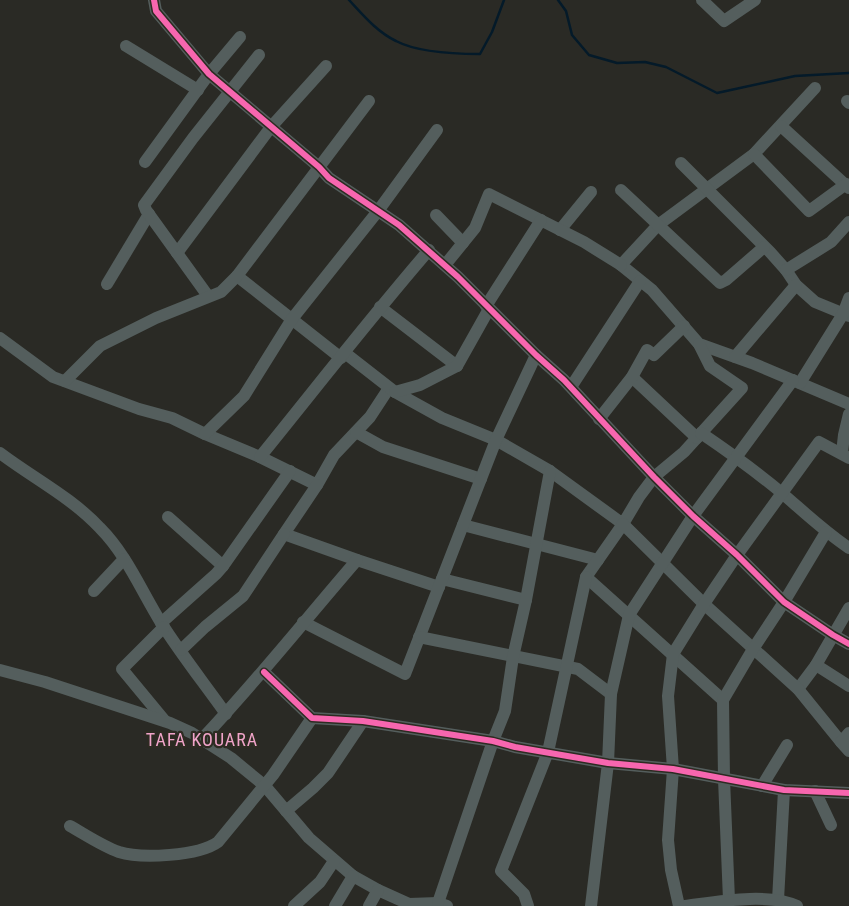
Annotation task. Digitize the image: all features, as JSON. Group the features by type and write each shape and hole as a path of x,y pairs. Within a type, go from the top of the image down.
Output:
{"street":[{"path":"154,0 156,11 209,74 319,167 329,178 399,225 429,250 571,387 654,478 737,555 784,602 832,635 849,644"},
{"path":"702,0 724,21 755,0"},
{"path":"145,162 209,74 240,38"},
{"path":"126,46 198,90"},
{"path":"208,296 144,207 145,202 259,55"},
{"path":"177,253 271,127 326,66"},
{"path":"621,265 658,225 754,154 816,88"},
{"path":"65,381 100,346 156,318 221,292 237,276 369,101"},
{"path":"754,154 809,211 847,186 782,126"},
{"path":"205,434 244,396 292,319 378,211 437,130"},
{"path":"680,162 786,270 796,285 815,302 846,315"},
{"path":"621,190 720,283 764,247"},
{"path":"560,230 591,192"},
{"path":"445,265 475,228 489,194 584,242 621,265 652,290 684,326 699,344 710,366 742,388 684,452 654,478 638,496 623,524 586,577 548,752 501,871 524,894 528,906"},
{"path":"107,284 149,214"},
{"path":"436,215 463,243"},
{"path":"181,650 204,627 243,596 317,485 334,455 370,417 392,390 420,385 457,366 488,307 541,220"},
{"path":"786,270 831,242 849,222"},
{"path":"260,456 343,355 380,306 429,250"},
{"path":"237,276 292,319 392,390 442,418 496,440 550,471 623,524 704,604 798,689 846,742"},
{"path":"571,387 640,281"},
{"path":"735,357 796,285"},
{"path":"591,906 608,763 611,694 630,615 693,516 846,315 849,298"},
{"path":"380,306 457,366"},
{"path":"599,418 632,377 647,350 654,355 684,326"},
{"path":"0,338 49,375 139,409 172,418 205,434 260,456 317,485"},
{"path":"699,344 796,381 849,404"},
{"path":"303,622 405,674 496,440 536,355"},
{"path":"632,377 699,435 737,458 826,532 849,548"},
{"path":"679,906 668,840 673,769 668,696 673,654 737,555 819,442 845,455 844,434 849,414"},
{"path":"356,432 383,447 481,479"},
{"path":"0,452 22,470 62,494 100,528 124,559 163,625 226,714"},
{"path":"165,721 122,669 163,625 223,566 290,471"},
{"path":"0,670 45,682 165,721 202,739 231,758 265,786 309,838 354,876 378,890 409,904 437,905 505,711 513,657 537,545 550,471"},
{"path":"168,517 223,566"},
{"path":"463,525 598,560"},
{"path":"729,900 723,700 826,532"},
{"path":"284,534 357,560 440,583 526,600"},
{"path":"94,591 124,559"},
{"path":"202,739 264,672 303,622 357,560"},
{"path":"586,577 723,700"},
{"path":"798,689 816,665 849,608"},
{"path":"419,637 578,669 611,694"},
{"path":"816,665 849,686"},
{"path":"264,672 312,718 363,721 493,741 515,747 608,763 673,769 784,790 849,793"},
{"path":"70,826 108,847 130,855 195,852 212,846 218,842 265,786 312,718"},
{"path":"286,811 328,773 363,721"},
{"path":"762,786 787,745"},
{"path":"778,900 784,790"},
{"path":"815,791 831,824"},
{"path":"294,906 320,882 334,861"},
{"path":"335,906 354,876"},
{"path":"369,906 378,890"},
{"path":"685,906 729,900 778,900 797,906"}],"waterway":[{"path":"349,0 376,28 396,41 415,48 460,54 480,54 492,32 504,0"},
{"path":"558,0 566,11 572,35 589,55 617,63 645,62 666,67 717,93 795,76 849,73"}],"cycle path":[{"path":"154,0 156,11 209,74 319,167 329,178 399,225 458,277 536,355 564,380 693,516 737,555 784,602 849,644"},
{"path":"264,672 312,718 363,721 493,741 515,747 608,763 673,769 784,790 849,793"}],"district":[{"name":"TAFA KOUARA","path":"202,739"}]}
